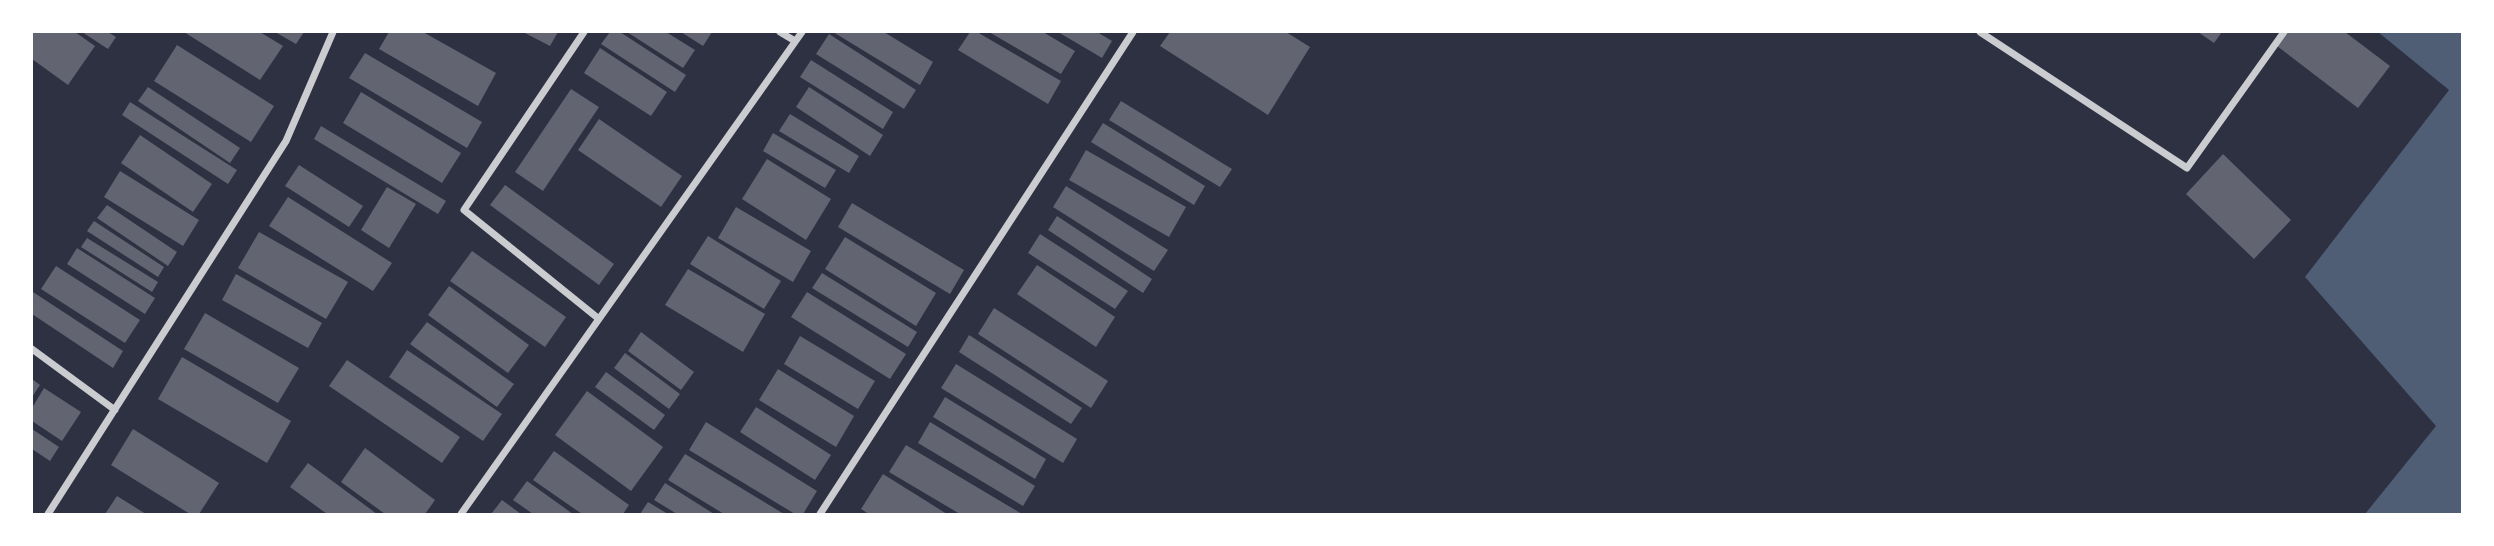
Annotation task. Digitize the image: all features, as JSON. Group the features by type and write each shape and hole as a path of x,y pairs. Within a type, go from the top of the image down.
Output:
{"street":[{"path":"48,514 286,141 333,32"},
{"path":"584,32 464,210 599,319"},
{"path":"780,32 795,41"},
{"path":"461,514 802,32"},
{"path":"820,514 1133,32"},
{"path":"1980,32 2187,168 2284,32"},
{"path":"32,349 115,410"}],"water":[{"path":"2378,32 2462,32 2462,514 2365,514 2436,426 2305,277 2449,90"}],"building":[{"path":"32,32 75,32 95,46 68,85 32,59"},
{"path":"82,32 108,32 116,37 108,49"},
{"path":"184,32 260,32 283,46 260,80"},
{"path":"275,32 304,32 296,44"},
{"path":"389,32 423,32 496,73 478,106 379,49"},
{"path":"523,32 558,32 550,46"},
{"path":"610,32 620,32 686,75 675,92 601,44"},
{"path":"627,32 666,32 695,50 683,68"},
{"path":"681,32 712,32 703,46"},
{"path":"833,32 884,32 933,62 920,85"},
{"path":"970,32 977,32 1061,81 1048,104 958,50"},
{"path":"989,32 1043,32 1075,51 1061,74"},
{"path":"1058,32 1097,32 1112,41 1102,58"},
{"path":"1170,32 1286,32 1310,47 1268,115 1160,46"},
{"path":"2198,32 2222,32 2214,43"},
{"path":"2288,32 2345,32 2390,66 2358,108 2277,46"},
{"path":"829,34 916,90 904,109 816,54"},
{"path":"177,45 274,106 251,142 154,81"},
{"path":"600,48 667,92 651,116 584,73"},
{"path":"365,53 482,122 467,148 349,78"},
{"path":"811,60 893,112 883,129 800,77"},
{"path":"148,87 240,148 230,163 138,101"},
{"path":"809,87 883,135 870,156 796,107"},
{"path":"571,89 599,107 543,191 515,172"},
{"path":"361,92 461,153 442,183 343,123"},
{"path":"1121,101 1232,169 1220,187 1109,120"},
{"path":"130,102 237,170 228,184 122,115"},
{"path":"790,114 859,156 849,173 779,131"},
{"path":"599,119 682,176 661,207 578,150"},
{"path":"1103,123 1205,186 1194,205 1091,142"},
{"path":"321,126 446,201 438,214 314,139"},
{"path":"773,133 836,170 825,188 763,151"},
{"path":"140,135 212,184 193,212 121,163"},
{"path":"1086,150 1186,207 1169,237 1069,180"},
{"path":"2223,154 2291,220 2254,259 2186,194"},
{"path":"767,159 831,199 806,240 742,199"},
{"path":"299,165 363,206 349,227 285,186"},
{"path":"120,171 199,220 183,246 104,197"},
{"path":"505,185 614,264 599,285 490,205"},
{"path":"1066,186 1168,250 1154,271 1053,207"},
{"path":"387,187 416,204 389,248 361,230"},
{"path":"288,197 392,263 373,291 269,226"},
{"path":"852,203 964,270 950,294 838,227"},
{"path":"107,205 177,252 168,266 97,218"},
{"path":"736,207 811,251 793,282 718,238"},
{"path":"1057,216 1152,279 1143,293 1048,230"},
{"path":"94,221 164,267 158,277 87,231"},
{"path":"259,232 348,282 326,319 238,268"},
{"path":"1040,234 1128,291 1115,309 1028,253"},
{"path":"708,236 781,281 764,309 690,264"},
{"path":"845,237 936,293 916,326 825,269"},
{"path":"87,238 158,282 152,292 81,247"},
{"path":"77,248 155,298 145,314 67,264"},
{"path":"472,251 566,317 545,347 450,281"},
{"path":"1037,265 1115,317 1096,347 1017,294"},
{"path":"56,266 140,320 125,343 41,289"},
{"path":"688,269 765,314 743,352 665,305"},
{"path":"822,273 917,332 908,347 812,288"},
{"path":"236,274 322,323 308,348 222,300"},
{"path":"449,286 529,345 508,373 428,315"},
{"path":"33,292 123,351 113,368 32,314"},
{"path":"807,292 906,354 890,379 791,317"},
{"path":"994,308 1108,381 1091,408 978,334"},
{"path":"205,313 299,368 278,403 184,349"},
{"path":"427,322 514,384 497,407 410,344"},
{"path":"641,332 694,372 681,390 628,351"},
{"path":"969,335 1082,408 1071,424 959,352"},
{"path":"800,336 875,381 858,409 784,364"},
{"path":"407,350 502,414 483,441 389,377"},
{"path":"625,353 680,394 669,409 614,368"},
{"path":"182,357 291,421 267,463 158,399"},
{"path":"347,360 460,437 442,463 329,386"},
{"path":"956,364 1077,439 1063,463 941,388"},
{"path":"778,369 854,416 836,447 759,400"},
{"path":"606,372 665,415 654,430 595,387"},
{"path":"32,379 40,385 32,397"},
{"path":"44,388 81,412 62,441 32,421 32,408"},
{"path":"587,391 663,447 631,491 555,435"},
{"path":"945,397 1046,459 1035,479 933,417"},
{"path":"756,407 831,455 815,480 740,432"},
{"path":"706,422 817,491 803,514 795,514 689,450"},
{"path":"930,422 1035,486 1023,506 918,443"},
{"path":"32,429 59,447 50,461 32,449"},
{"path":"133,429 219,483 199,514 190,514 111,465"},
{"path":"906,445 1022,514 960,514 889,472"},
{"path":"365,448 435,500 425,514 385,514 341,482"},
{"path":"554,451 629,505 623,514 582,514 533,480"},
{"path":"685,454 784,514 724,514 668,480"},
{"path":"308,463 377,514 327,514 290,487"},
{"path":"883,474 947,514 869,514 861,509"},
{"path":"527,481 573,514 533,514 513,500"},
{"path":"665,483 714,514 677,514 654,500"},
{"path":"117,496 146,514 105,514"},
{"path":"502,500 521,514 491,514"},
{"path":"648,502 668,514 640,514"}]}
